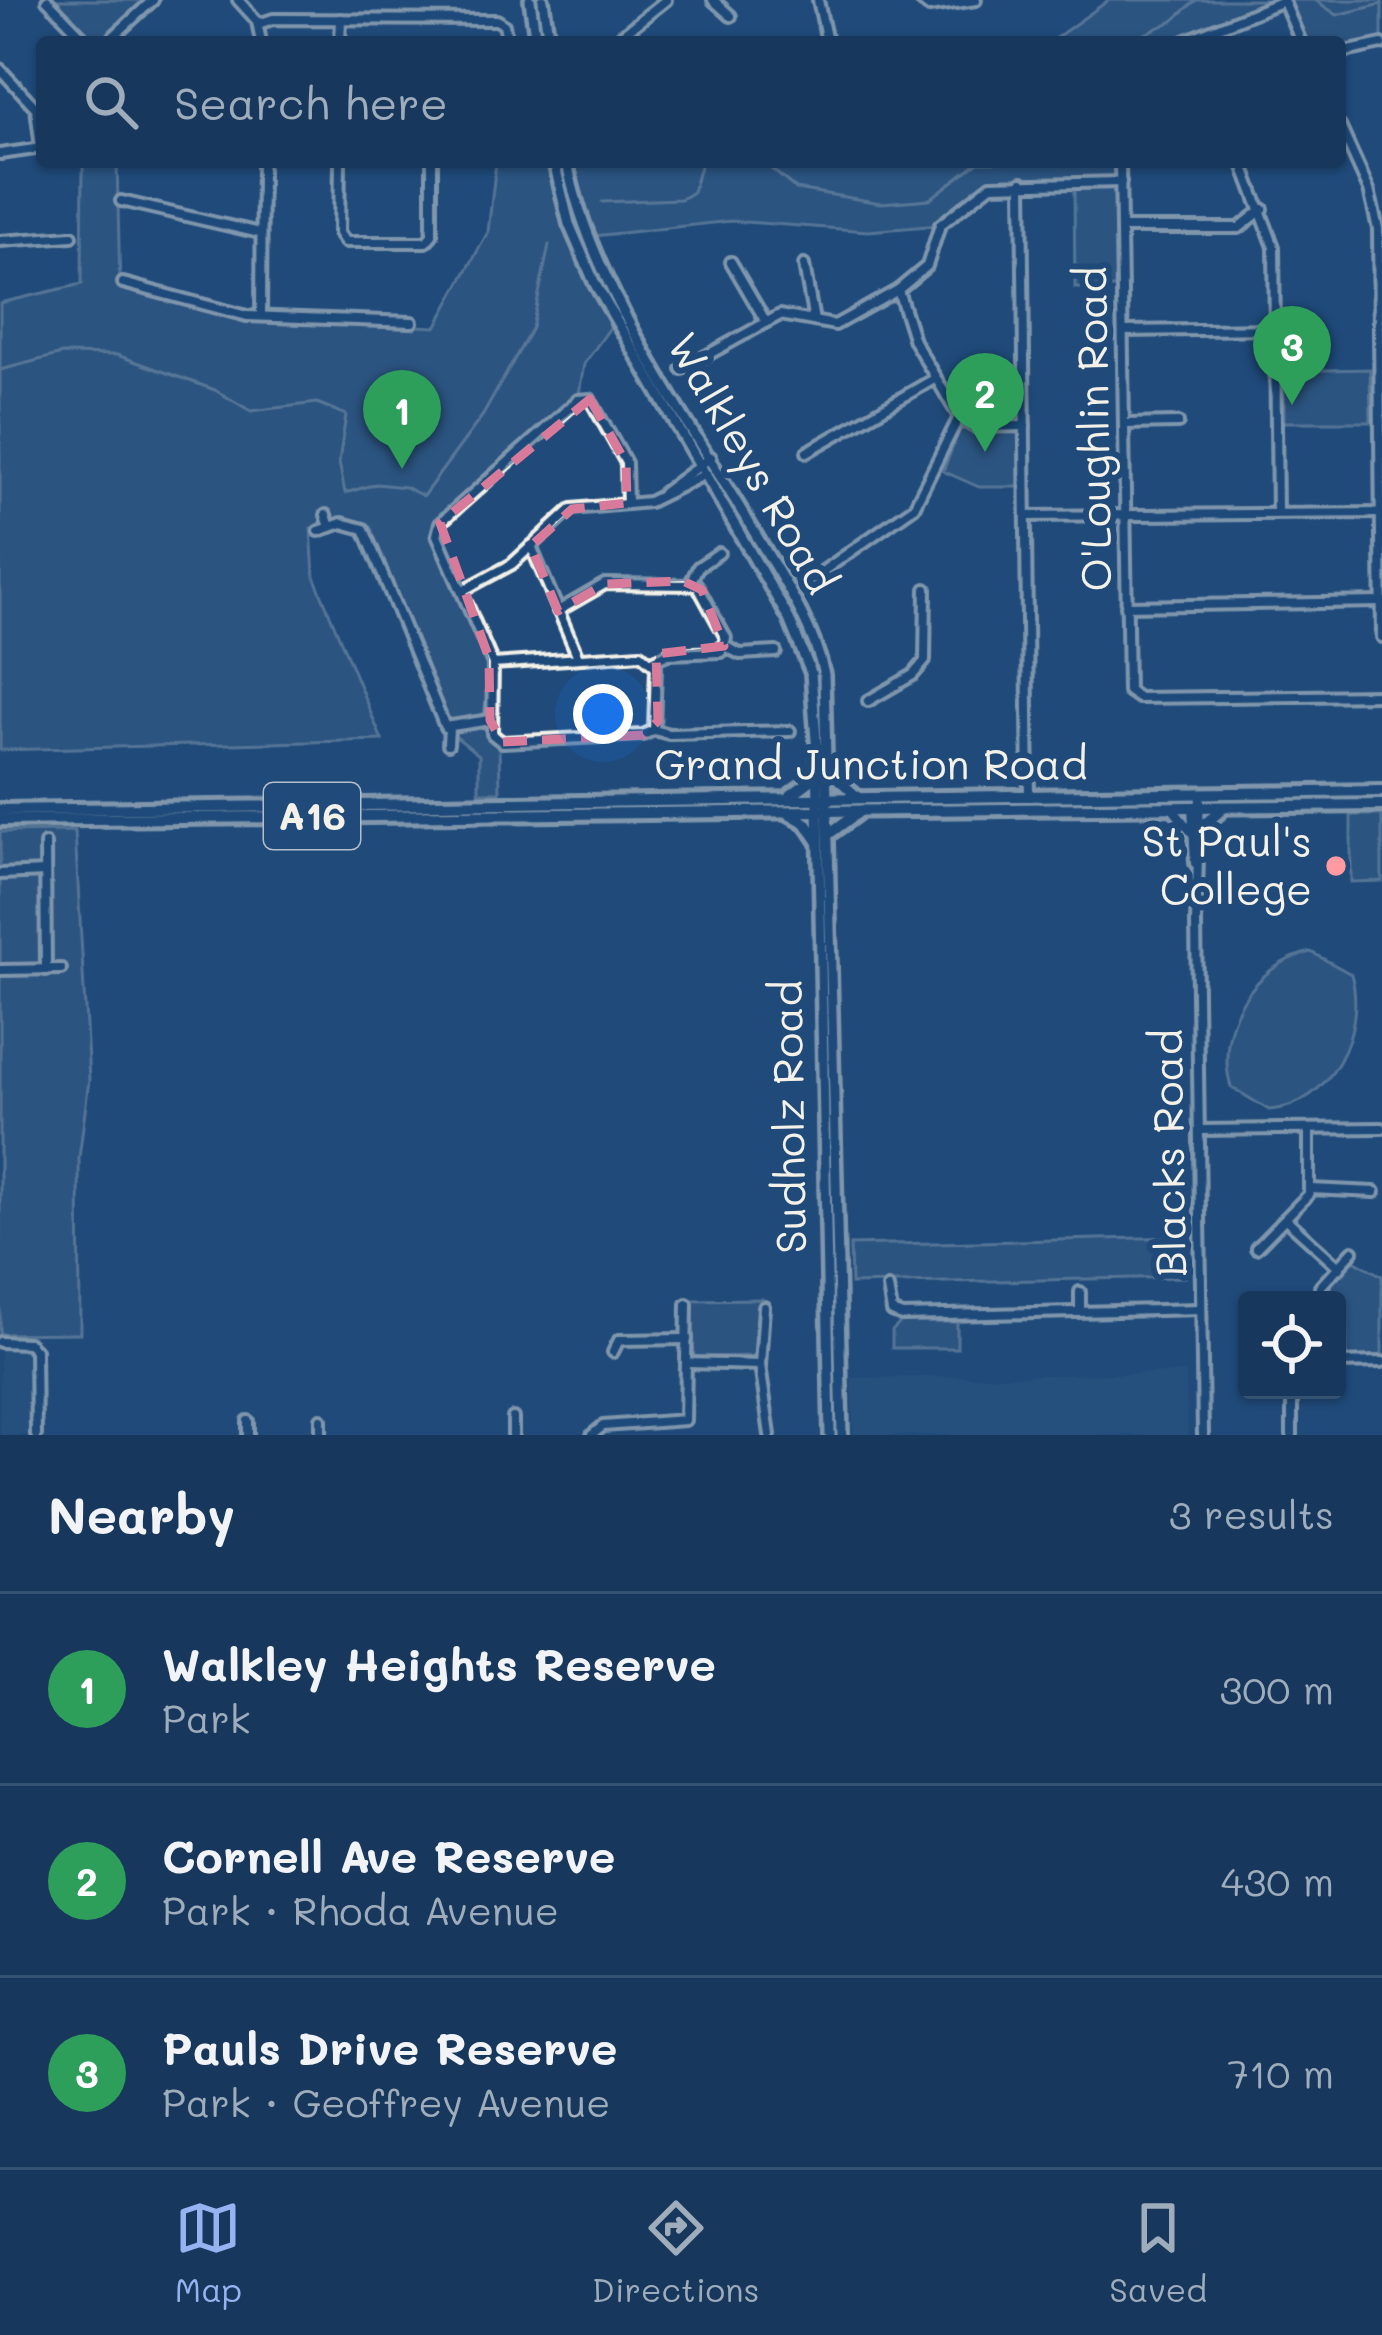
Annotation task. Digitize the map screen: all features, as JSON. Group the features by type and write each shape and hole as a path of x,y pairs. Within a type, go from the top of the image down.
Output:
{"highway":[{"path":"818,841 806,823 783,805 824,772"},
{"name":"Grand Junction Road","path":"0,810 71,814 1196,801 1382,791"},
{"name":"Grand Junction Road","path":"1029,803 1172,808 1196,801 1229,807 1382,805"},
{"path":"830,833 861,804"},
{"path":"1196,831 1229,807"},
{"name":"Grand Junction Road","path":"0,820 71,814"}],"main road":[{"path":"530,0 535,36"},
{"path":"543,0 548,36"},
{"name":"Walkleys Road","path":"556,168 583,260 804,650 824,772"},
{"name":"Walkleys Road","path":"569,168 598,260 816,646 827,694 824,804"},
{"path":"824,772 861,804"},
{"name":"Sudholz Road","path":"824,804 830,833 842,1435"},
{"name":"Sudholz Road","path":"824,804 818,841 830,1435"}],"street":[{"path":"46,0 82,36"},
{"path":"114,36 153,0"},
{"path":"238,0 258,24 260,36"},
{"path":"624,36 666,0"},
{"path":"713,0 731,16"},
{"path":"818,0 826,36"},
{"path":"920,0 929,7 976,0"},
{"path":"1197,36 1283,0 1298,36"},
{"path":"258,24 273,19 497,20 507,36"},
{"path":"340,36 341,20"},
{"path":"1346,52 1382,44"},
{"path":"0,69 36,108"},
{"path":"1346,140 1374,203 1380,284 1382,638"},
{"path":"0,154 36,149"},
{"path":"261,317 262,168"},
{"path":"340,168 339,233 345,242 426,242 432,235 432,168"},
{"name":"O'Loughlin Road","path":"1120,168 1130,694 1382,695"},
{"path":"1245,168 1274,247 1277,513"},
{"path":"1022,182 1029,803"},
{"path":"682,369 783,314 836,325 898,290 928,266 943,222 991,185 1121,182"},
{"path":"121,201 260,233"},
{"path":"1121,228 1239,228 1263,209"},
{"path":"0,241 72,236"},
{"path":"731,262 766,322"},
{"path":"804,265 814,321"},
{"path":"123,283 261,317 412,322"},
{"path":"898,290 912,337 958,417 974,427 1025,426"},
{"path":"1123,331 1276,329"},
{"path":"807,452 936,378"},
{"path":"627,502 622,452 590,399 578,400 440,523 437,535 493,664 492,734 502,742 643,735 654,730 779,737 790,730"},
{"path":"806,583 914,507 958,417"},
{"path":"1124,424 1178,423"},
{"path":"462,591 531,547 584,504 662,494 714,462"},
{"path":"1026,516 1381,512"},
{"path":"326,515 330,527"},
{"path":"319,531 342,523 364,530 448,728 448,744"},
{"path":"531,547 578,657"},
{"path":"691,583 698,567 719,553"},
{"path":"558,611 605,584 691,583 702,590 726,638 724,646 721,652 668,654 654,661"},
{"path":"868,701 913,675 925,661 926,589"},
{"path":"1126,607 1382,602"},
{"path":"724,646 740,654 776,652"},
{"path":"493,664 641,654 654,661"},
{"path":"654,661 654,730"},
{"path":"448,728 490,720"},
{"name":"Blacks Road","path":"1196,801 1203,1435"},
{"path":"1172,808 1196,831"},
{"path":"45,844 46,970"},
{"path":"0,874 45,872"},
{"path":"0,970 62,969"},
{"path":"1199,1130 1382,1128"},
{"path":"1256,1248 1287,1220 1310,1190 1309,1129"},
{"path":"1310,1190 1375,1192"},
{"path":"1287,1220 1340,1268"},
{"path":"1320,1287 1353,1251"},
{"path":"888,1288 892,1312 902,1316 1201,1309"},
{"path":"1080,1292 1081,1310"},
{"path":"592,1435 603,1426 671,1426 685,1420 687,1304"},
{"path":"764,1306 760,1365 770,1435"},
{"path":"613,1352 619,1340 687,1339"},
{"path":"0,1342 28,1342 35,1350 36,1435"},
{"path":"1346,1363 1382,1361"},
{"path":"688,1363 760,1365"},
{"path":"1292,1399 1292,1435"},
{"path":"513,1418 513,1435"},
{"path":"321,1419 321,1435"},
{"path":"248,1421 248,1435"}],"highlighted area":[{"path":"590,399 626,463 627,503 572,509 531,546 558,611 605,584 683,581 702,590 724,646 656,654 658,721 643,735 502,742 490,720 489,658 440,523"}],"shaded area":[{"path":"44,0 153,0 120,36 77,36"},
{"path":"1109,0 1278,0 1196,36 1058,36"},
{"path":"1283,0 1382,0 1382,47 1346,53 1346,36 1298,36"},
{"path":"83,168 117,168 120,289 248,318 436,327 488,232 495,168 557,168 573,234 616,319 584,364 578,400 440,523 437,535 493,664 483,720 446,722 364,530 342,523 311,528 314,576 382,740 0,750 0,303 82,284"},
{"path":"576,168 1121,168 1121,182 997,183 940,225 868,231 731,221 593,236"},
{"path":"1116,187 1117,288 1075,288 1074,188"},
{"path":"1370,369 1371,422 1284,422 1284,371"},
{"path":"960,429 1019,433 1022,487 979,487 943,471"},
{"path":"483,725 499,743 500,792 479,792 479,755 451,733"},
{"path":"1351,815 1382,815 1382,881 1351,882"},
{"path":"75,831 89,1080 79,1158 80,1333 0,1334 0,832"},
{"path":"1311,952 1351,974 1355,996 1348,1041 1339,1062 1310,1095 1269,1110 1231,1087 1227,1065 1233,1022 1242,1002 1271,970"},
{"path":"1184,1237 1185,1277 851,1284 850,1245"},
{"path":"1354,1260 1382,1276 1382,1357 1347,1357 1346,1291 1333,1291 1330,1286"},
{"path":"762,1299 760,1356 694,1357 692,1300"},
{"path":"901,1322 957,1322 957,1348 892,1348 892,1331"},
{"path":"0,1345 21,1345 31,1352 30,1435 0,1435"},
{"path":"1186,1373 1188,1435 854,1435 851,1378"}],"waterway":[{"path":"1140,36 1173,21 1196,0"},
{"path":"1315,0 1337,15 1382,4"},
{"path":"602,202 681,199 693,192 699,168"},
{"path":"770,168 796,189 881,203 930,199 970,168"},
{"path":"0,370 62,354 117,355 215,390 251,411 317,403 346,415 339,462 345,493 376,484 405,487 423,496 483,415 532,328 549,245"}],"place":[{"name":"Pauls Drive Reserve","path":"1292,405"},
{"name":"Cornell Ave Reserve","path":"985,452"},
{"name":"Walkley Heights Reserve","path":"402,469"},
{"name":"St Paul's College","path":"1336,866"}]}
